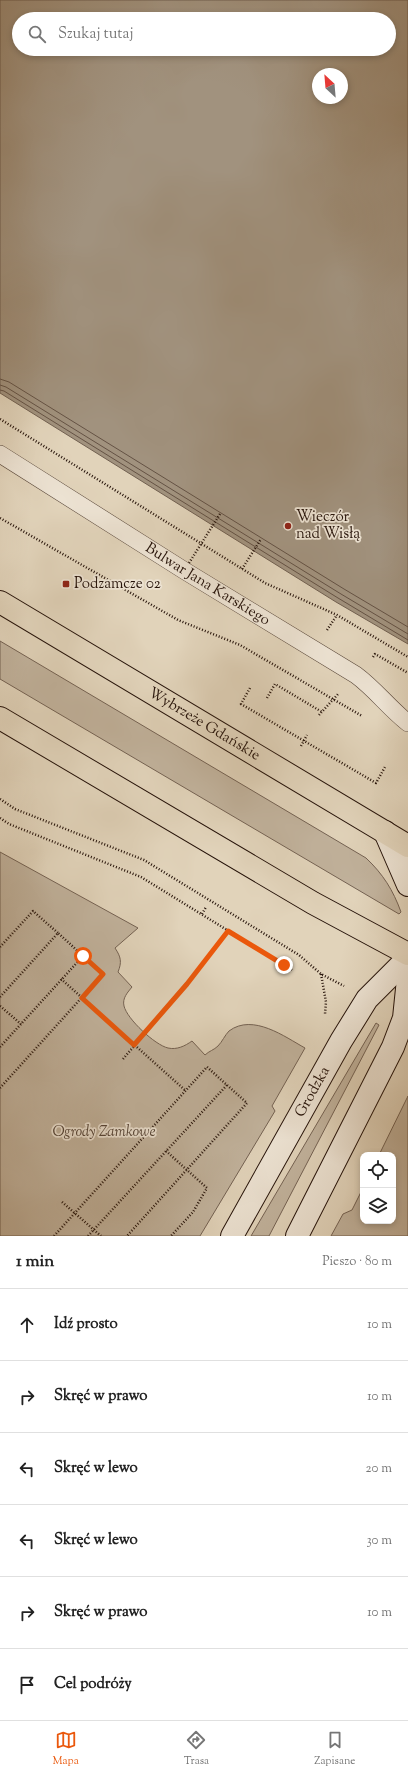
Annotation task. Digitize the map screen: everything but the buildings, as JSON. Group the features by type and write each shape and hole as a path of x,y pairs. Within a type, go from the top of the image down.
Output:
{"main road":[{"name":"Wybrzeże Gdańskie","path":"0,602 408,846"},
{"path":"0,718 313,903 408,954"},
{"path":"385,832 408,885"},
{"name":"Grodzka","path":"232,1236 367,999 408,958"},
{"path":"297,1236 393,1047 404,1018 408,979"},
{"path":"374,1084 408,1048"}],"street":[{"name":"Bulwar Jana Karskiego","path":"0,454 178,567 356,675 372,687 400,716 408,722"}],"path":[{"path":"0,419 264,583 336,615 408,656"},
{"path":"189,564 220,514"},
{"path":"0,518 178,620 240,645 368,719"},
{"path":"242,569 261,539"},
{"path":"326,634 336,615"},
{"path":"389,662 408,673"},
{"path":"267,698 275,684 322,712"},
{"path":"250,688 240,704 376,783 385,767"},
{"path":"319,715 334,699"},
{"path":"301,746 307,735"},
{"path":"0,799 15,809 144,860 299,955 321,974 336,982"},
{"path":"0,818 9,824 141,877 292,970"},
{"path":"202,914 206,907"},
{"path":"0,948 33,911 103,974 0,1088"},
{"path":"122,1059 187,984 228,931"},
{"path":"0,997 58,933"},
{"path":"0,1047 83,956"},
{"path":"321,974 326,1002 325,1017"},
{"path":"61,979 186,1091"},
{"path":"0,1006 21,1024"},
{"path":"54,1236 208,1067 247,1103 127,1236"},
{"path":"88,1236 227,1085"},
{"path":"166,1151 207,1188 193,1212 171,1236"},
{"path":"62,1202 101,1236"}],"green space":[{"path":"0,641 366,858 378,870 387,883 401,912 399,914 0,679"},
{"name":"Ogrody Zamkowe","path":"0,852 138,928 115,948 119,954 120,960 118,972 132,987 126,995 124,1006 130,1018 142,1031 162,1046 168,1048 178,1048 192,1041 205,1055 218,1046 229,1031 238,1026 248,1025 258,1026 278,1033 305,1048 272,1106 275,1111 200,1236 0,1236"},
{"path":"376,1023 379,1025 269,1236 251,1236"},
{"path":"408,1096 408,1236 331,1236 343,1214 352,1210 360,1194 360,1224 396,1224 396,1152 380,1152"}],"water":[{"path":"0,0 408,0 408,644 336,602 0,393"}],"place":[{"name":"Wieczór nad Wisłą","path":"288,526"},
{"name":"Podzamcze 02","path":"66,584"}],"route":[{"path":"83,956 103,974 82,998 134,1045 187,984 228,931 284,965"}]}
